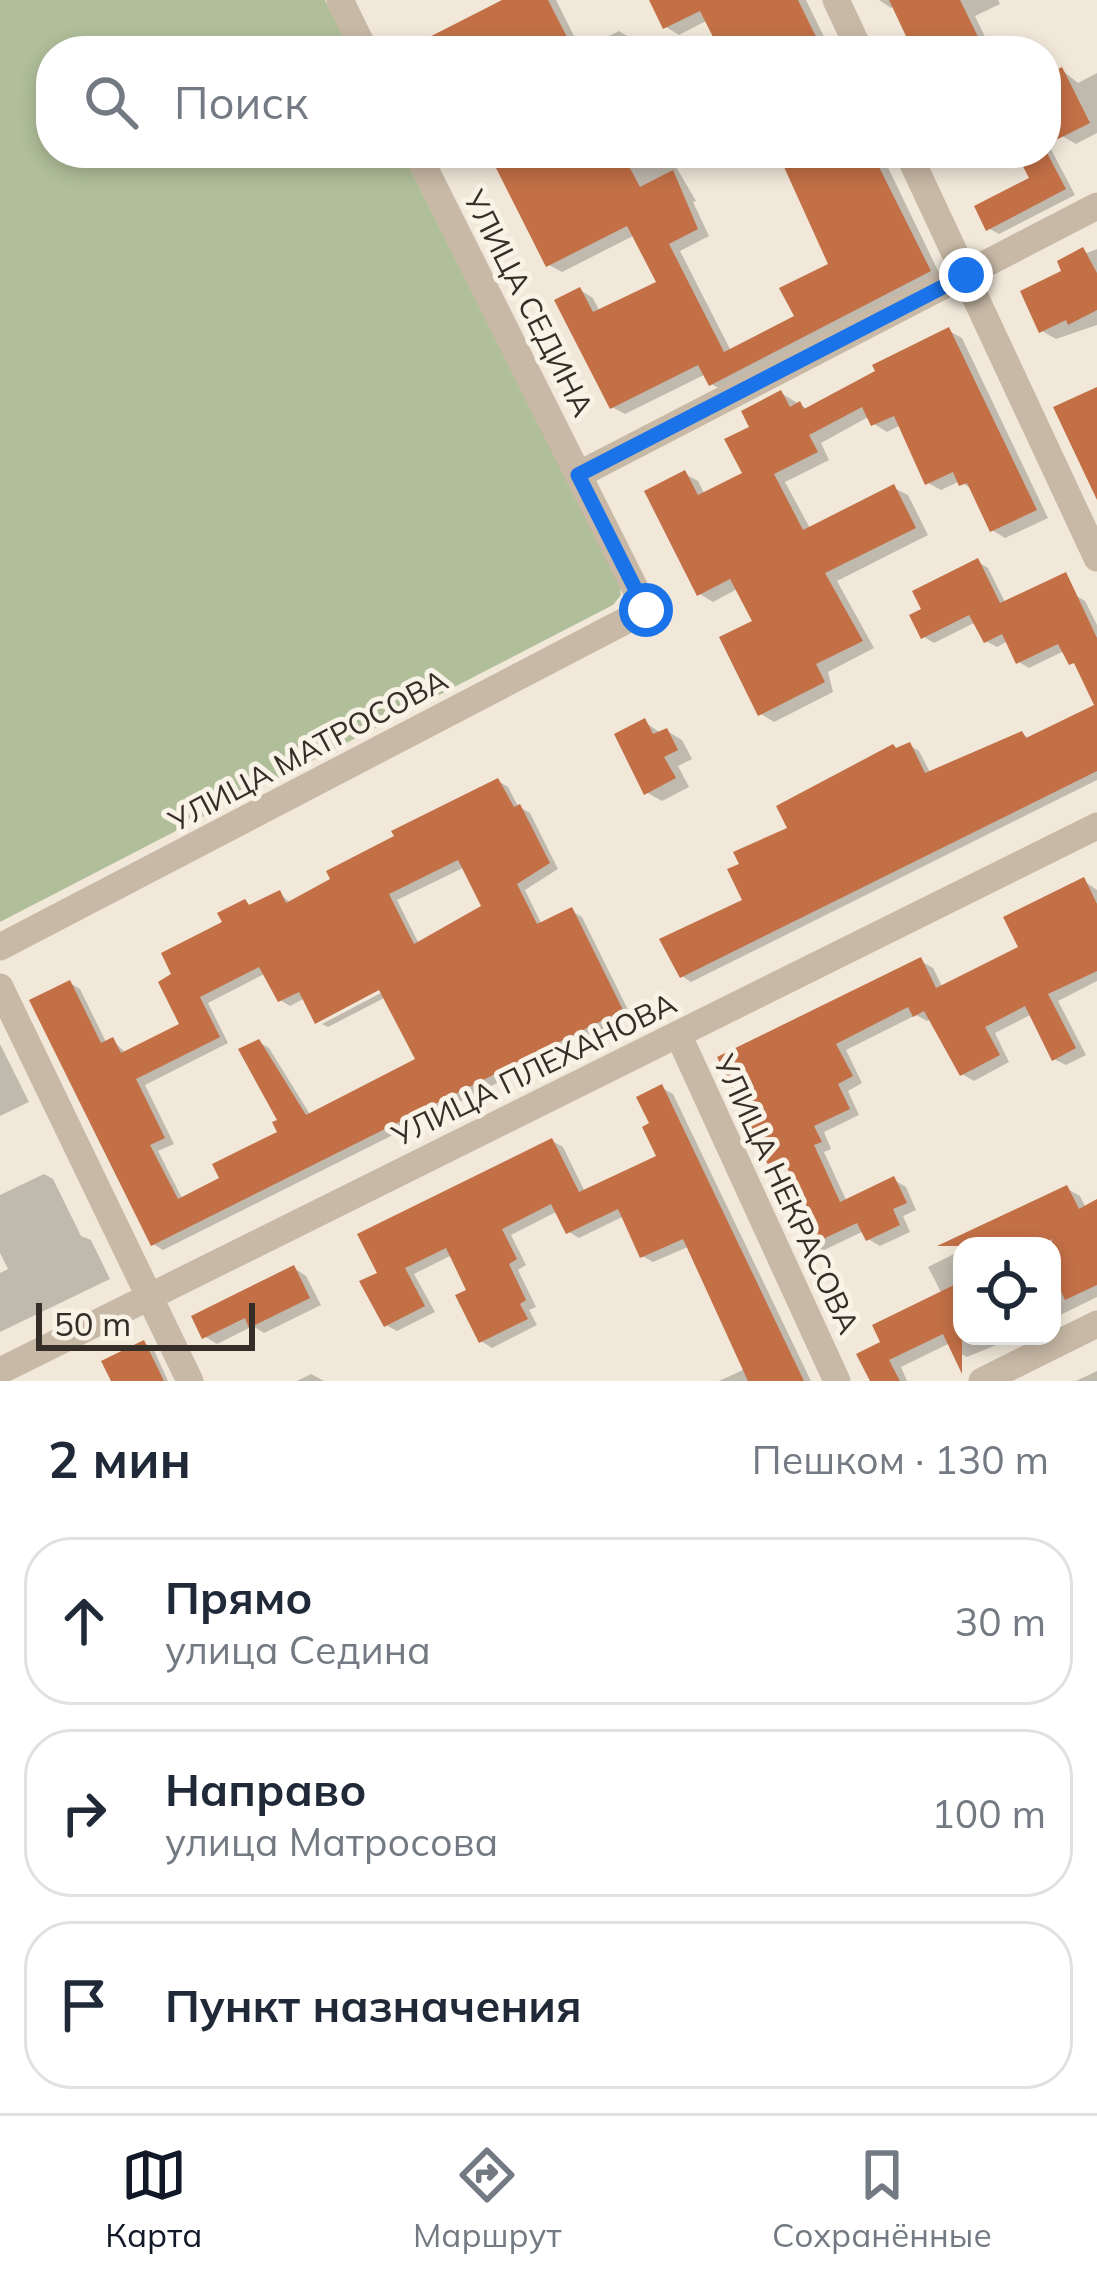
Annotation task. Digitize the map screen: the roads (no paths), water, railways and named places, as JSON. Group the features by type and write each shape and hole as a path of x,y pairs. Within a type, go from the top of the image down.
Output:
{"street":[{"path":"341,0 358,36"},
{"path":"836,0 853,36"},
{"name":"УЛИЦА СЕДИНА","path":"424,168 646,610"},
{"path":"915,168 1097,558"},
{"path":"578,475 1097,206"},
{"name":"УЛИЦА МАТРОСОВА","path":"0,947 646,610"},
{"name":"УЛИЦА ПЛЕХАНОВА","path":"0,1371 1097,826"},
{"path":"0,987 190,1381"},
{"name":"УЛИЦА НЕКРАСОВА","path":"678,1034 837,1381"},
{"path":"982,1381 1097,1324"}]}
